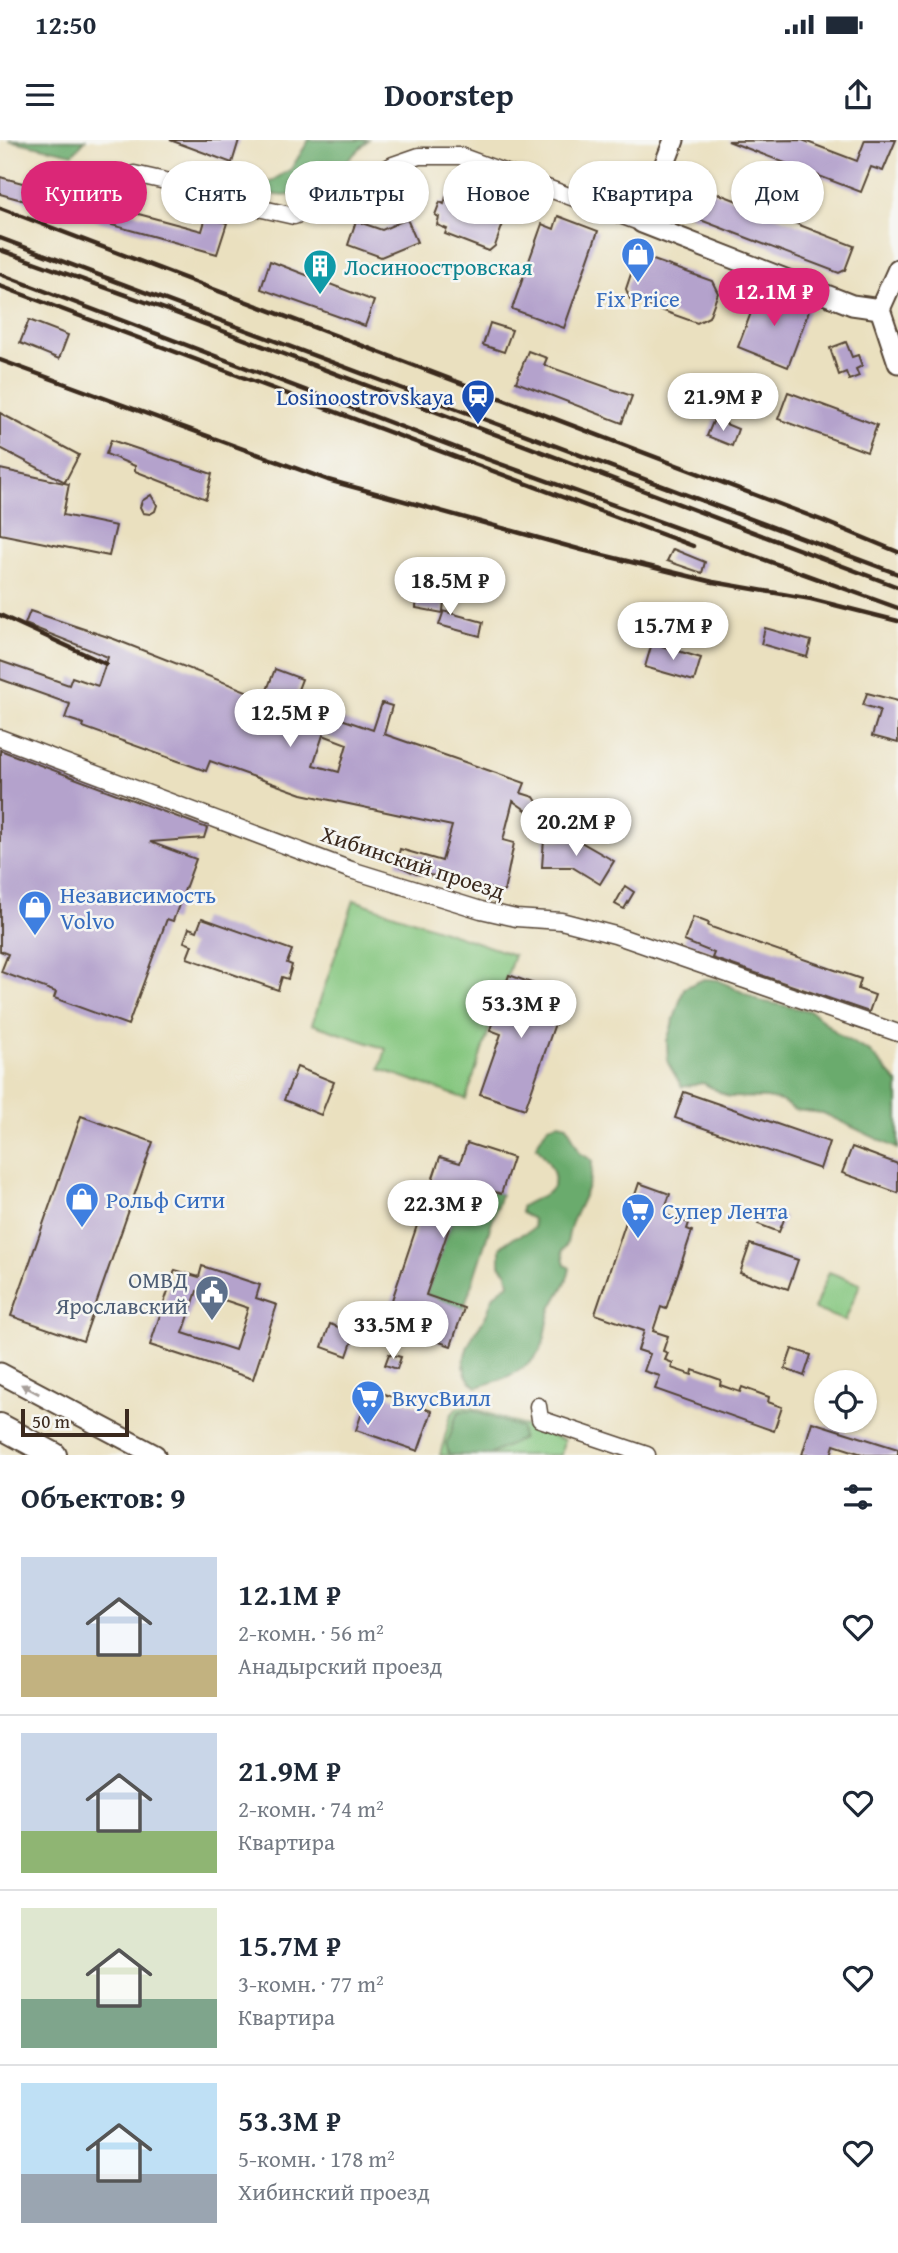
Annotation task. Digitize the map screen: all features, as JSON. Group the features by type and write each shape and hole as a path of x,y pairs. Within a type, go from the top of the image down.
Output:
{"main road":[{"path":"0,1426 54,1455"}],"street":[{"path":"666,161 674,140"},
{"path":"147,177 197,188 285,217 308,212 393,165 419,156 460,156 568,196"},
{"path":"645,224 852,305 880,309"},
{"path":"898,269 880,309 898,363"},
{"name":"Хибинский проезд","path":"0,738 351,870 481,910 516,918 561,921 615,935 898,1034"},
{"path":"0,1373 155,1455"},
{"path":"538,1406 540,1419 647,1455"}],"green space":[{"path":"8,140 85,140 73,154"},
{"path":"309,140 368,140 346,161 296,161"},
{"path":"285,173 285,196 271,194 271,181"},
{"path":"354,900 514,955 466,1099 380,1069 386,1049 312,1024"},
{"path":"704,979 718,980 760,1001 811,1011 842,1037 870,1052 898,1083 898,1149 823,1113 795,1110 781,1101 767,1098 729,1097 703,1083 682,1087 668,1063 667,1041 684,988"},
{"path":"559,1123 567,1125 580,1153 592,1160 588,1185 562,1251 565,1265 570,1268 569,1273 552,1307 539,1353 515,1373 477,1387 469,1380 465,1371 466,1353 493,1297 509,1284 507,1273 500,1265 500,1248 534,1228 533,1219 521,1213 521,1207 552,1189 552,1170 536,1146 548,1126"},
{"path":"465,1182 501,1194 464,1308 426,1295"},
{"path":"829,1272 860,1284 845,1321 814,1309"},
{"path":"458,1407 473,1408 564,1440 561,1455 440,1455 451,1415"},
{"path":"460,1411 474,1411 521,1428 522,1439 489,1455 449,1455 446,1443"}],"building":[{"path":"170,140 239,140 233,161"},
{"path":"802,140 857,161 865,140 896,140 883,171 871,167 861,192 824,178 824,161 780,161 728,141"},
{"path":"0,177 21,183 21,200 0,194"},
{"path":"717,193 731,199 731,224 797,224 854,246 845,270 839,273 711,224 717,224"},
{"path":"440,202 443,204 443,224 503,224 495,246 489,251 445,234 447,229 437,225 439,217 435,215"},
{"path":"147,216 161,220 161,224 176,224 202,231 204,224 227,224 217,254 108,224 147,224"},
{"path":"558,216 568,220 568,224 579,224 598,231 564,328 512,309 542,224 554,229"},
{"path":"355,224 382,230 396,224 409,224 417,242 381,257 348,245"},
{"path":"645,257 712,281 718,293 709,317 697,323 630,299 626,289 635,262"},
{"name":"Лосиноостровская","path":"270,261 374,301 365,326 261,289"},
{"path":"760,289 810,308 788,367 738,347"},
{"path":"29,320 68,335 59,359 20,343"},
{"path":"490,323 512,330 504,352 483,345"},
{"path":"846,342 852,357 858,355 862,366 856,369 859,376 849,380 846,372 839,375 830,348"},
{"path":"528,351 547,358 544,365 632,396 622,423 516,382"},
{"path":"788,392 877,425 867,452 778,419"},
{"path":"0,413 79,455 65,482 0,448"},
{"path":"714,419 738,429 732,446 707,436"},
{"path":"111,440 212,474 206,499 135,471 135,466 106,454"},
{"path":"0,469 69,484 63,515 116,526 109,556 0,534"},
{"path":"151,495 157,505 155,511 150,514 143,513 140,507 142,501"},
{"path":"673,549 705,562 702,573 667,561"},
{"path":"417,596 444,601 443,611 483,622 480,636 439,625 443,613 416,608"},
{"path":"30,611 114,639 264,698 275,669 302,679 291,708 322,719 324,713 373,730 382,703 392,706 384,734 525,783 521,793 534,797 539,805 536,811 530,813 513,801 503,840 514,843 504,892 438,876 416,874 396,864 400,849 442,861 452,826 302,794 210,761 206,771 65,718 70,704 0,679 0,661 69,685 72,677 98,686 108,657 25,624","holes":["323,735 347,744 339,772 313,765"]},
{"path":"765,628 811,641 807,657 761,644"},
{"path":"652,643 701,658 694,681 645,667"},
{"path":"867,693 898,701 898,743 872,736 880,710 863,705"},
{"path":"0,750 207,828 204,838 150,842 196,859 173,921 167,919 128,1025 54,998 56,992 1,972 8,954 0,951"},
{"path":"544,839 579,841 614,861 600,884 572,867 542,867"},
{"path":"625,886 634,892 624,909 615,904"},
{"path":"693,917 709,923 708,926 861,979 858,989 875,995 869,1012 712,958 714,953 684,941"},
{"path":"202,918 292,950 287,963 292,965 288,979 282,977 278,990 187,958 192,945 184,942 189,928 197,931"},
{"path":"509,975 565,995 525,1109 480,1094 501,1034 490,1030"},
{"path":"297,1067 334,1082 321,1115 284,1100"},
{"path":"684,1092 829,1142 820,1169 675,1118"},
{"name":"Рольф Сити","path":"81,1116 153,1142 83,1341 11,1316"},
{"path":"467,1143 513,1158 501,1194 465,1182 426,1295 464,1308 451,1346 404,1330 411,1310 391,1303 440,1157 460,1163"},
{"path":"852,1147 898,1164 898,1193 842,1173"},
{"path":"639,1183 670,1194 663,1214 689,1223 687,1229 692,1231 666,1309 661,1307 653,1331 668,1336 663,1351 668,1353 665,1360 673,1363 671,1368 692,1375 693,1370 721,1380 720,1385 740,1392 742,1387 769,1397 768,1402 782,1407 774,1431 655,1389 660,1376 644,1371 650,1354 638,1350 644,1331 595,1314"},
{"path":"764,1209 785,1217 779,1232 758,1224"},
{"path":"750,1244 798,1260 788,1289 740,1273"},
{"path":"202,1266 260,1285 256,1298 277,1305 253,1379 150,1345 175,1270 199,1277","holes":["197,1291 248,1308 235,1350 183,1333"]},
{"path":"330,1324 355,1333 347,1356 322,1347"},
{"path":"792,1349 811,1355 804,1376 785,1369"},
{"path":"389,1354 401,1357 397,1369 385,1365"},
{"path":"370,1389 432,1411 418,1451 356,1430"},
{"path":"812,1422 814,1433 847,1433 898,1449 898,1455 865,1455 834,1445 831,1455 802,1455"}],"railway":[{"path":"0,208 821,520 898,552"},
{"path":"0,238 898,574"},
{"path":"0,250 165,309 898,587"},
{"path":"0,274 470,453 898,608"},
{"path":"0,286 693,546"},
{"path":"0,360 328,480 582,550 713,582 811,599 898,621"},
{"path":"0,615 106,664"}],"place":[{"name":"Fix Price","path":"638,284"},
{"name":"Лосиноостровская","path":"320,296"},
{"name":"Losinoostrovskaya","path":"478,426"},
{"name":"Независимость Volvo","path":"35,937"},
{"name":"Рольф Сити","path":"82,1229"},
{"name":"Супер Лента","path":"638,1240"},
{"name":"ОМВД Ярославский","path":"212,1322"},
{"name":"ВкусВилл","path":"368,1427"}]}
